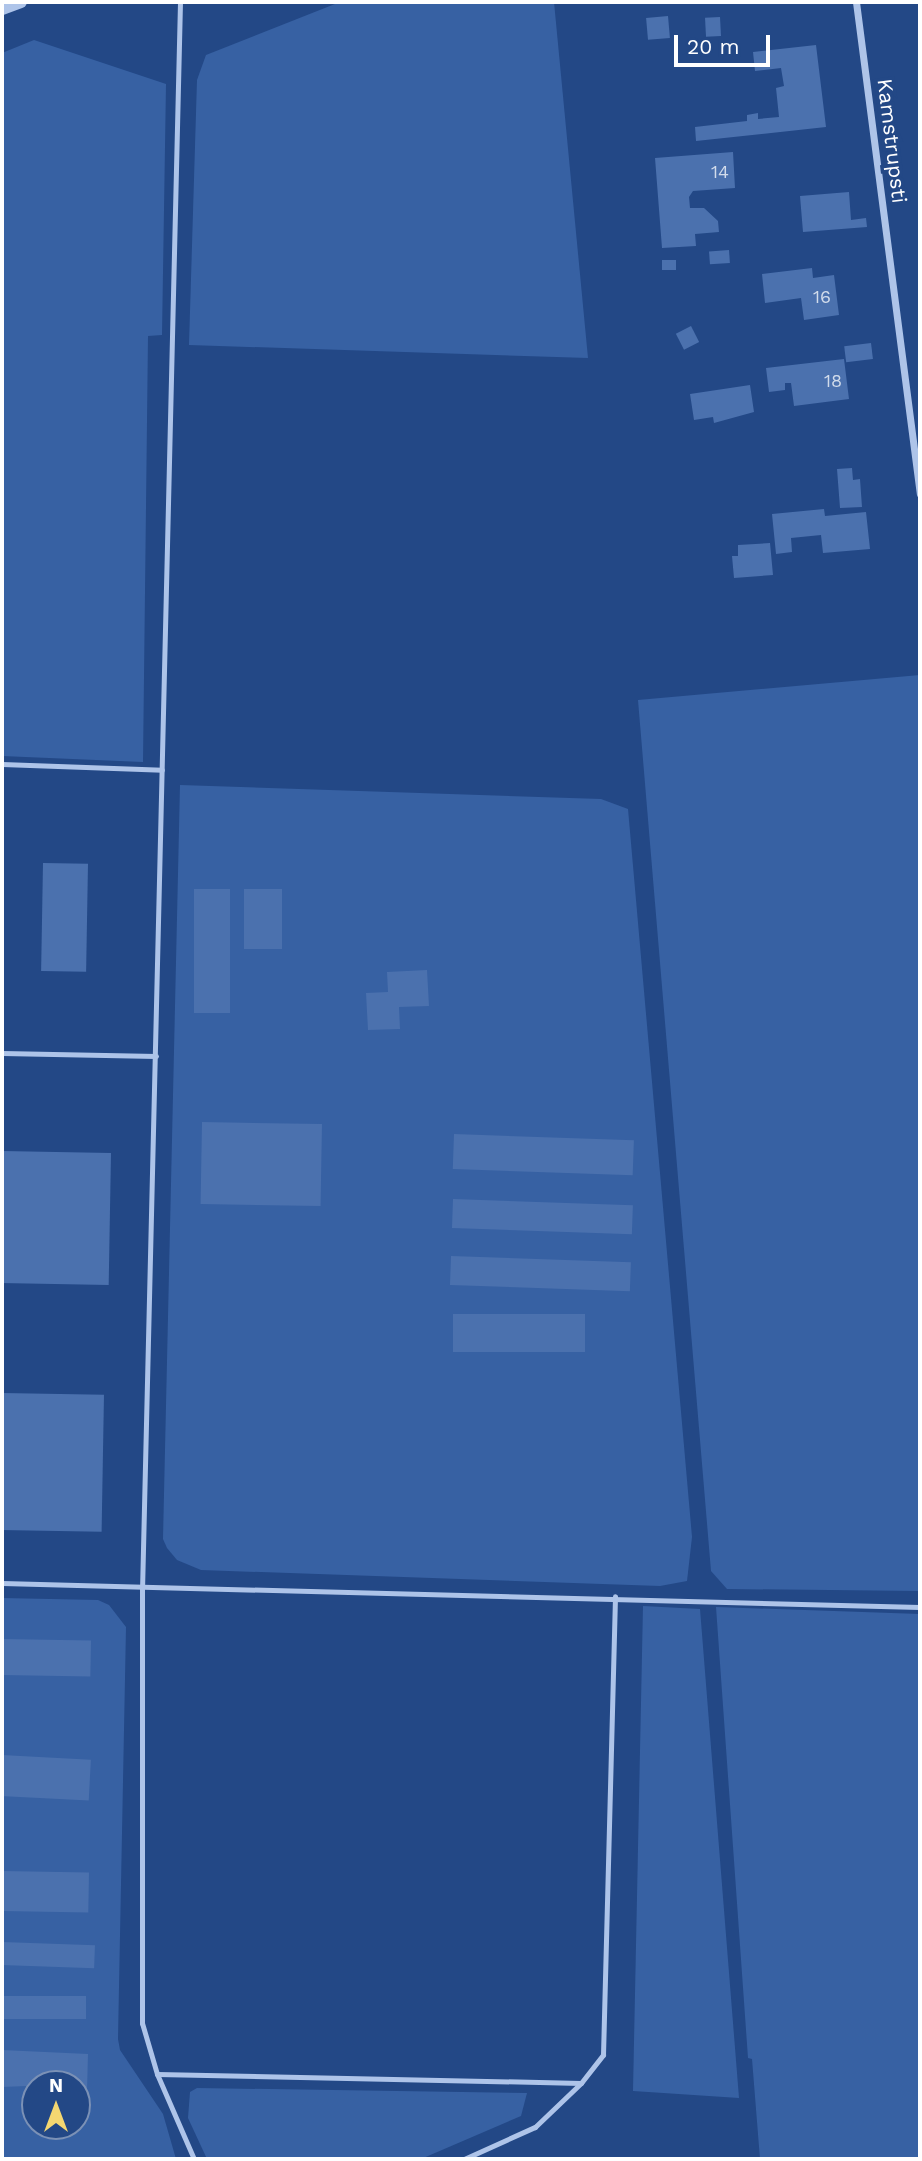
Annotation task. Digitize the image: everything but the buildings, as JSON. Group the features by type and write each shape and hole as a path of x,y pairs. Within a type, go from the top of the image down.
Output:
{"street":[{"path":"3,6 21,2"},
{"name":"Kamstrupsti","path":"856,2 920,494"}],"lane":[{"path":"180,2 142,1586 142,2023 157,2074 194,2159"},
{"path":"2,764 163,770"},
{"path":"2,1053 156,1056"},
{"path":"2,1583 615,1596 920,1607"},
{"path":"464,2159 535,2127 581,2083 603,2055 615,1596"},
{"path":"157,2074 581,2083"}],"shaded area":[{"path":"340,2 554,2 588,358 189,345 197,80 206,55"},
{"path":"34,40 166,84 162,335 148,336 143,762 2,756 2,53"},
{"path":"920,675 920,1591 727,1589 711,1571 638,700"},
{"path":"180,785 601,799 628,809 692,1537 687,1581 660,1586 201,1570 177,1560 167,1548 163,1539"},
{"path":"2,1598 98,1600 109,1605 126,1627 118,2039 120,2050 163,2114 176,2159 2,2159"},
{"path":"643,1606 700,1609 739,2098 633,2091"},
{"path":"716,1607 920,1614 920,2159 760,2159 752,2059 748,2058"},
{"path":"197,2088 527,2093 521,2116 421,2159 207,2159 188,2118 190,2092"}]}
